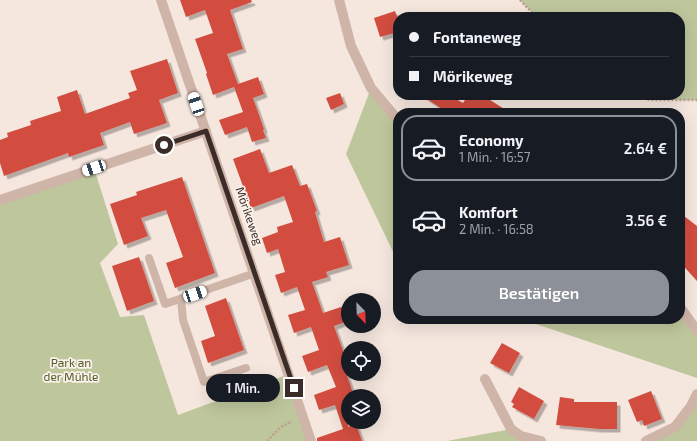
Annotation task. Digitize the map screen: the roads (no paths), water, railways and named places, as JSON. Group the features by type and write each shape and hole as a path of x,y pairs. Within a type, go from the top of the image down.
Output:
{"street":[{"name":"Mörikeweg","path":"161,0 311,441"},
{"path":"339,0 351,46 371,88 393,114"},
{"path":"0,200 206,131"},
{"path":"685,314 697,331"},
{"path":"485,379 511,429 521,436 541,441"},
{"path":"646,441 675,427 691,406 697,394"}],"lane":[{"path":"148,258 165,304 255,273"},
{"path":"181,299 183,320 204,382 246,368"}],"park label":[{"name":"Park an der Mühle","path":"71,370"}]}
